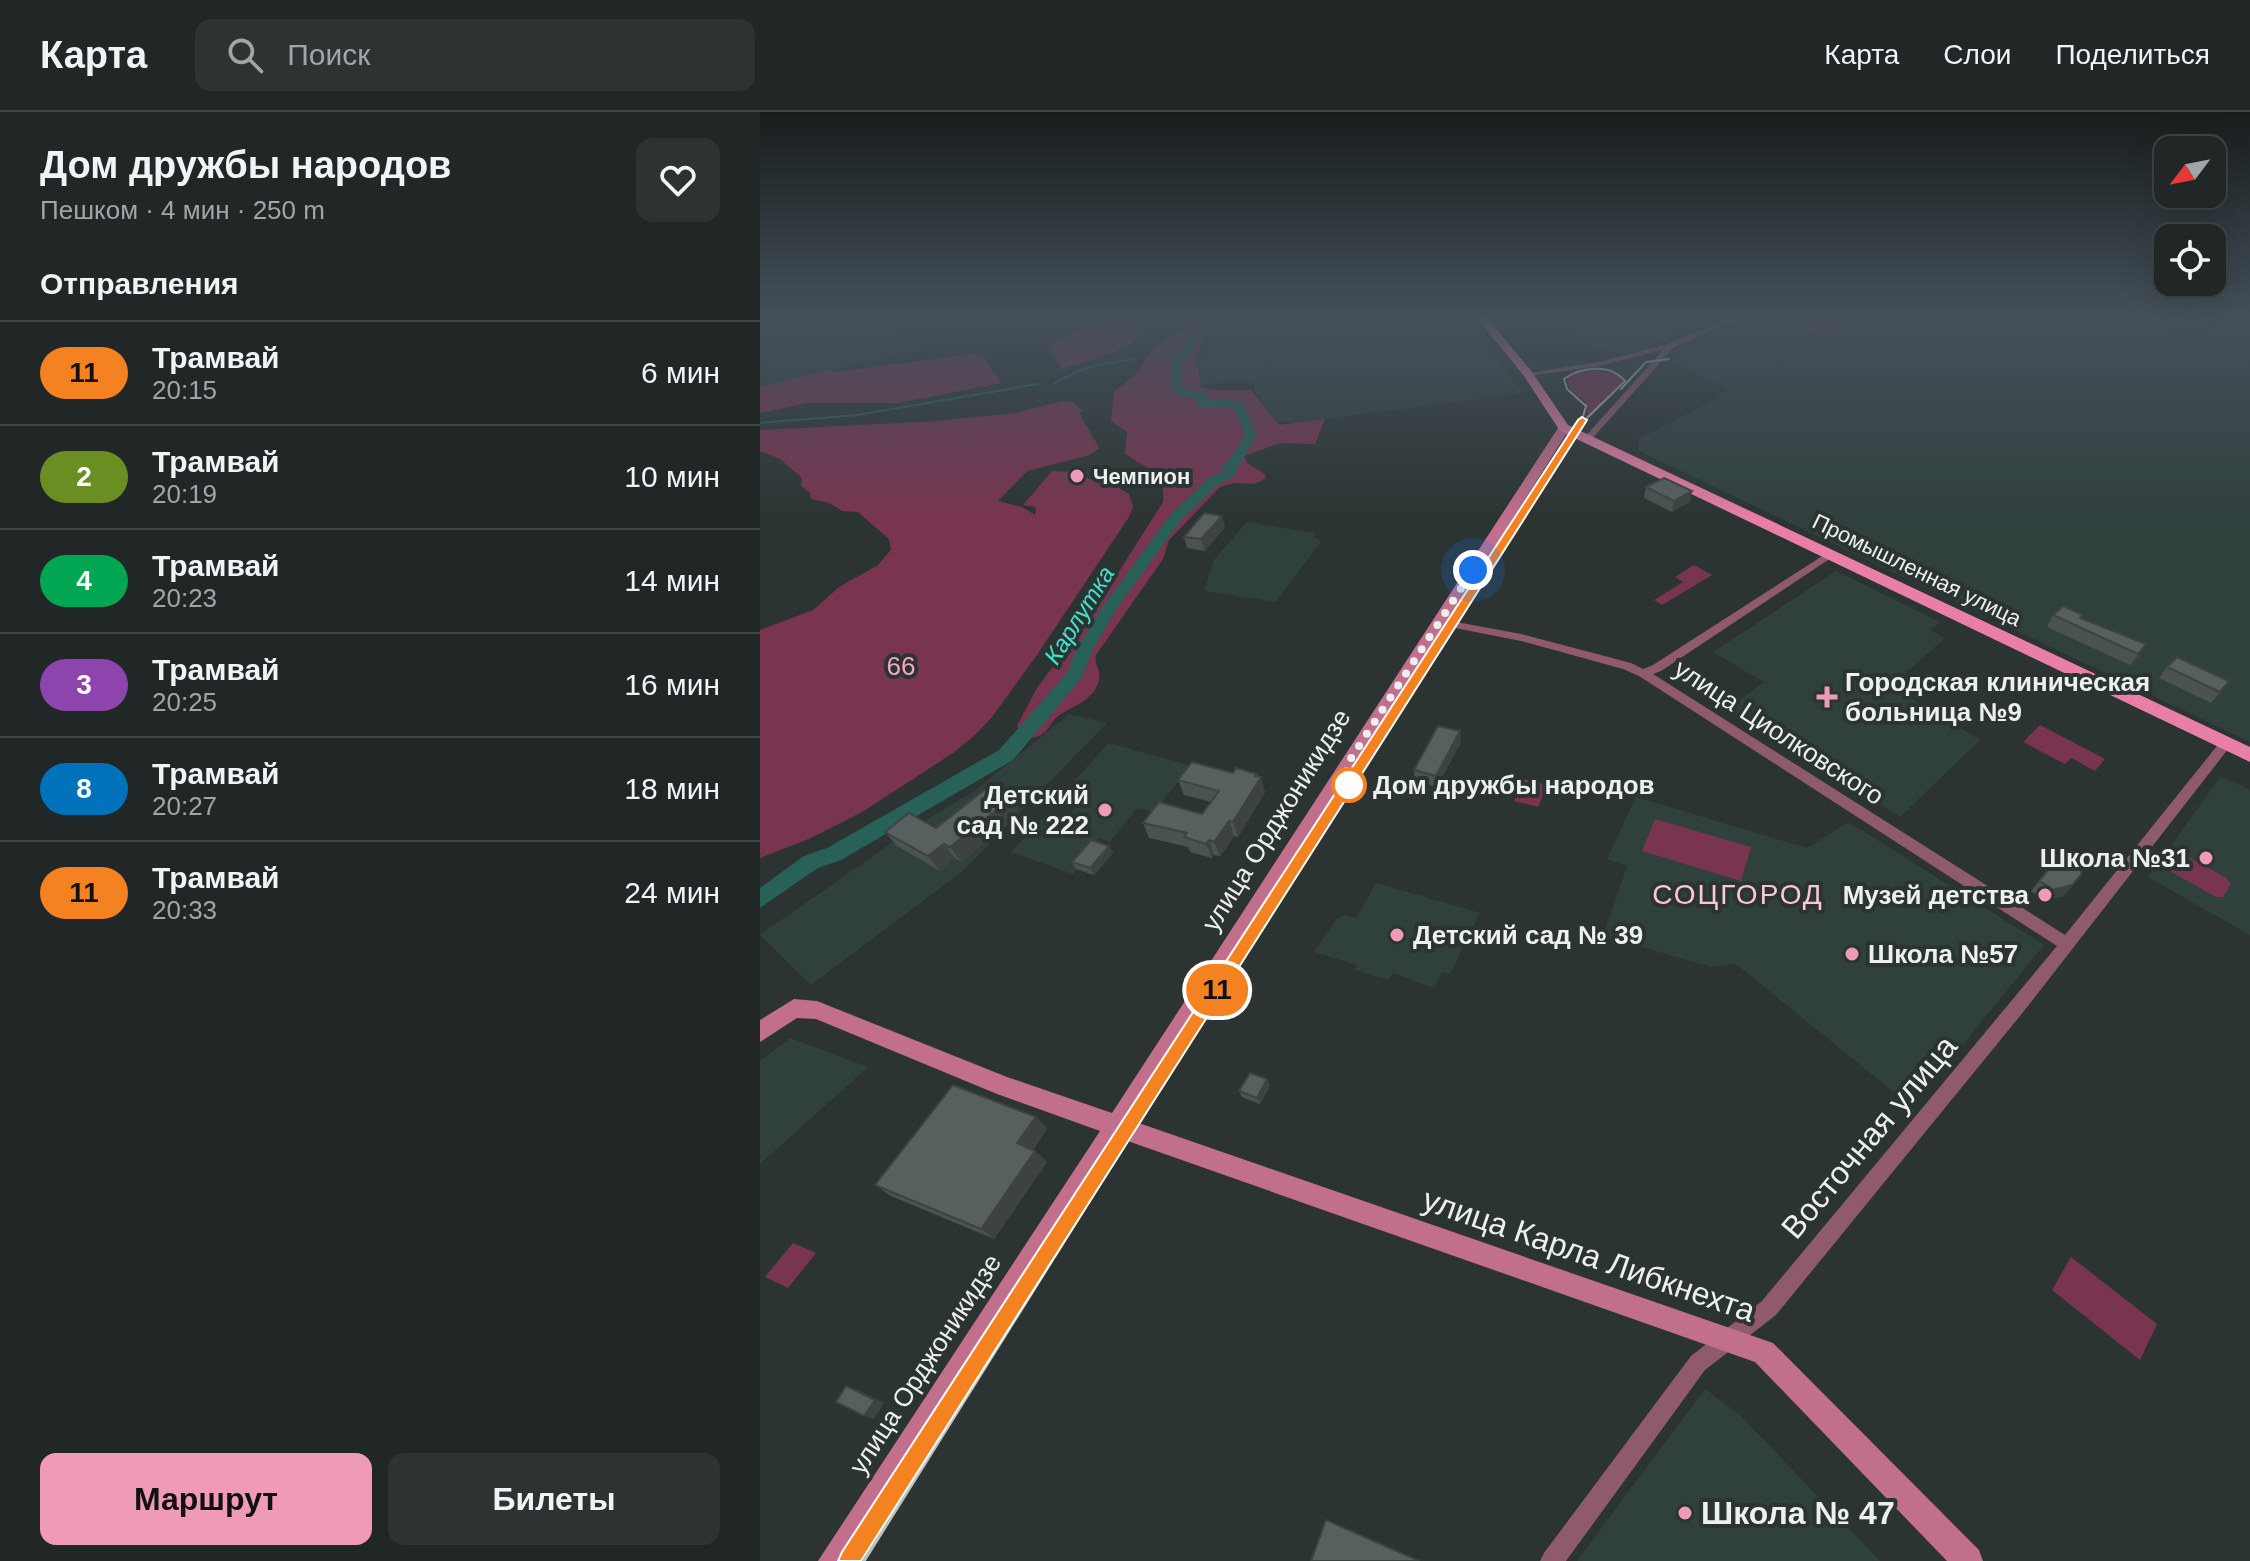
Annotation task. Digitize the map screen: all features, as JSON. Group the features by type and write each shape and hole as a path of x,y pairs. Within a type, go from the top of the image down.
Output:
{"main road":[{"path":"1536,386 1564,428"},
{"name":"Промышленная улица","path":"1564,428 2250,755"},
{"name":"улица Орджоникидзе","path":"833,1561 1564,428"},
{"name":"улица Карла Либкнехта","path":"760,1032 794,1008 817,1010 1005,1087 1764,1352 1968,1561"}],"street":[{"path":"1587,439 1635,386"},
{"path":"1643,673 1657,668 1830,554"},
{"name":"улица Циолковского","path":"1440,622 1521,638 1643,673 2067,944"},
{"name":"Восточная улица","path":"1552,1561 1698,1363 1769,1308 2226,744"}],"shaded area":[{"path":"1255,386 1517,386 1522,393 1294,423 1275,420 1255,391"},
{"path":"1721,386 2250,386 2250,742 1639,451 1639,439 1721,396 1718,394 1728,389"},
{"path":"1247,522 1315,533 1314,537 1322,541 1275,602 1204,591 1214,560"},
{"name":"Городская клиническая больница №9","path":"1836,571 1940,622 1930,630 1945,638 1891,686 1980,740 1900,817 1728,709 1764,682 1713,652"},
{"path":"1069,714 1107,723 964,870 811,985 760,935 916,826 977,789"},
{"name":"Детский сад № 222","path":"1109,743 1191,766 1154,812 1137,808 1110,842 1099,838 1073,874 1011,852 1049,812 1065,818 1087,796 1076,791 1080,787 1071,784"},
{"name":"Школа №31","path":"2221,776 2250,790 2250,935 2148,877"},
{"name":"Школа №57","path":"1636,797 1807,848 1849,822 2044,945 1912,1107 1736,964 1712,967 1603,936 1627,866 1607,859"},
{"name":"Детский сад № 39","path":"1376,883 1480,913 1450,974 1442,972 1434,988 1393,973 1389,980 1355,970 1357,965 1314,952 1337,918 1345,915 1356,918"},
{"path":"790,1038 868,1067 760,1164 760,1061"},
{"name":"Школа № 47","path":"1705,1389 1740,1415 1880,1561 1577,1561"}],"green space":[{"path":"988,386 898,403 807,403 760,413 760,387"},
{"path":"1122,386 1201,386 1211,390 1251,390 1279,425 1325,419 1315,444 1280,443 1244,456 1247,463 1265,474 1265,479 1255,484 1235,483 1220,487 1169,540 1163,559 1096,655 1099,676 1093,692 1083,702 1058,716 1041,735 1022,737 1017,726 1037,688 1092,614 1163,502 1161,482 1157,476 1125,453 1127,432 1111,421 1114,392"},
{"path":"1569,386 1618,386 1581,424 1587,415 1586,402"},
{"name":"66","path":"1062,401 1073,402 1082,410 1080,414 1099,448 1090,455 1027,471 998,501 1022,507 1035,515 1036,507 1023,505 1052,471 1087,472 1084,477 1114,485 1129,494 1133,507 1129,517 1037,655 992,717 975,735 953,753 864,811 811,838 760,858 760,630 813,610 839,587 878,565 891,550 889,539 858,512 842,511 830,503 811,499 810,493 801,486 802,478 780,459 760,451 760,430 937,421 1015,413"},
{"path":"1694,565 1712,575 1662,605 1654,600 1683,582 1675,577"},
{"path":"2040,725 2105,759 2095,771 2071,758 2065,764 2023,742"},
{"path":"1524,779 1547,785 1538,807 1514,801"},
{"path":"1655,819 1751,847 1741,881 1642,851"},
{"path":"2177,851 2225,877 2231,884 2223,897 2216,897 2166,869 2162,863 2170,852"},
{"path":"793,1243 816,1253 788,1288 765,1277"},
{"path":"2071,1257 2157,1324 2140,1360 2052,1290"}],"building":[{"path":"1664,478 1692,491 1674,501 1646,487"},
{"path":"1204,513 1222,516 1201,539 1184,537"},
{"path":"2063,606 2083,615 2080,618 2146,644 2138,654 2053,615"},
{"path":"2177,657 2229,681 2220,692 2167,667"},
{"path":"1438,726 1460,731 1436,776 1414,770"},
{"path":"1192,762 1233,773 1236,768 1261,777 1233,822 1229,821 1214,842 1209,840 1206,844 1184,837 1187,833 1143,823 1159,802 1202,814 1219,791 1178,780"},
{"path":"988,787 1010,799 950,847 944,844 928,856 885,832 909,813 936,828"},
{"path":"1091,840 1109,846 1090,868 1072,862"},
{"path":"2064,851 2079,860 2081,875 2072,885 2047,891 2050,887 2039,881"},
{"path":"1250,1073 1267,1079 1257,1098 1239,1091"},
{"path":"953,1085 1036,1117 1017,1143 1035,1151 981,1229 875,1185"},
{"path":"846,1386 875,1400 864,1416 836,1402"},
{"path":"1326,1520 1419,1561 1311,1561"}],"waterway":[{"path":"760,423 857,415 1029,386"},
{"name":"Карлутка","path":"760,899 811,862 834,854 1006,755 1075,675 1084,651 1108,610 1176,517 1215,480 1227,475 1251,435 1239,406 1229,403 1203,404 1201,394 1185,394 1176,386"},
{"path":"1219,466 1233,462"}],"tram line":[{"path":"1091,1186 1582,420 1586,406 1566,386"},
{"path":"1099,1186 1549,475 1585,420 1620,386"},
{"path":"1621,389 1624,386"},
{"name":"11","path":"851,1561 1582,420"},
{"path":"851,1561 1093,1184"},
{"path":"864,1561 1100,1184"}],"place":[{"name":"Чемпион","path":"1077,476"},
{"name":"Городская клиническая больница №9","path":"1827,697"},
{"name":"Дом дружбы народов","path":"1349,785"},
{"name":"Детский сад № 222","path":"1105,810"},
{"name":"Школа №31","path":"2206,858"},
{"name":"Музей детства","path":"2045,895"},
{"name":"Детский сад № 39","path":"1397,935"},
{"name":"Школа №57","path":"1852,954"},
{"name":"Школа № 47","path":"1685,1513"}],"district":[{"name":"СОЦГОРОД","path":"1738,894"}],"route":[{"path":"1349,785 1346,766 1473,570"}]}
